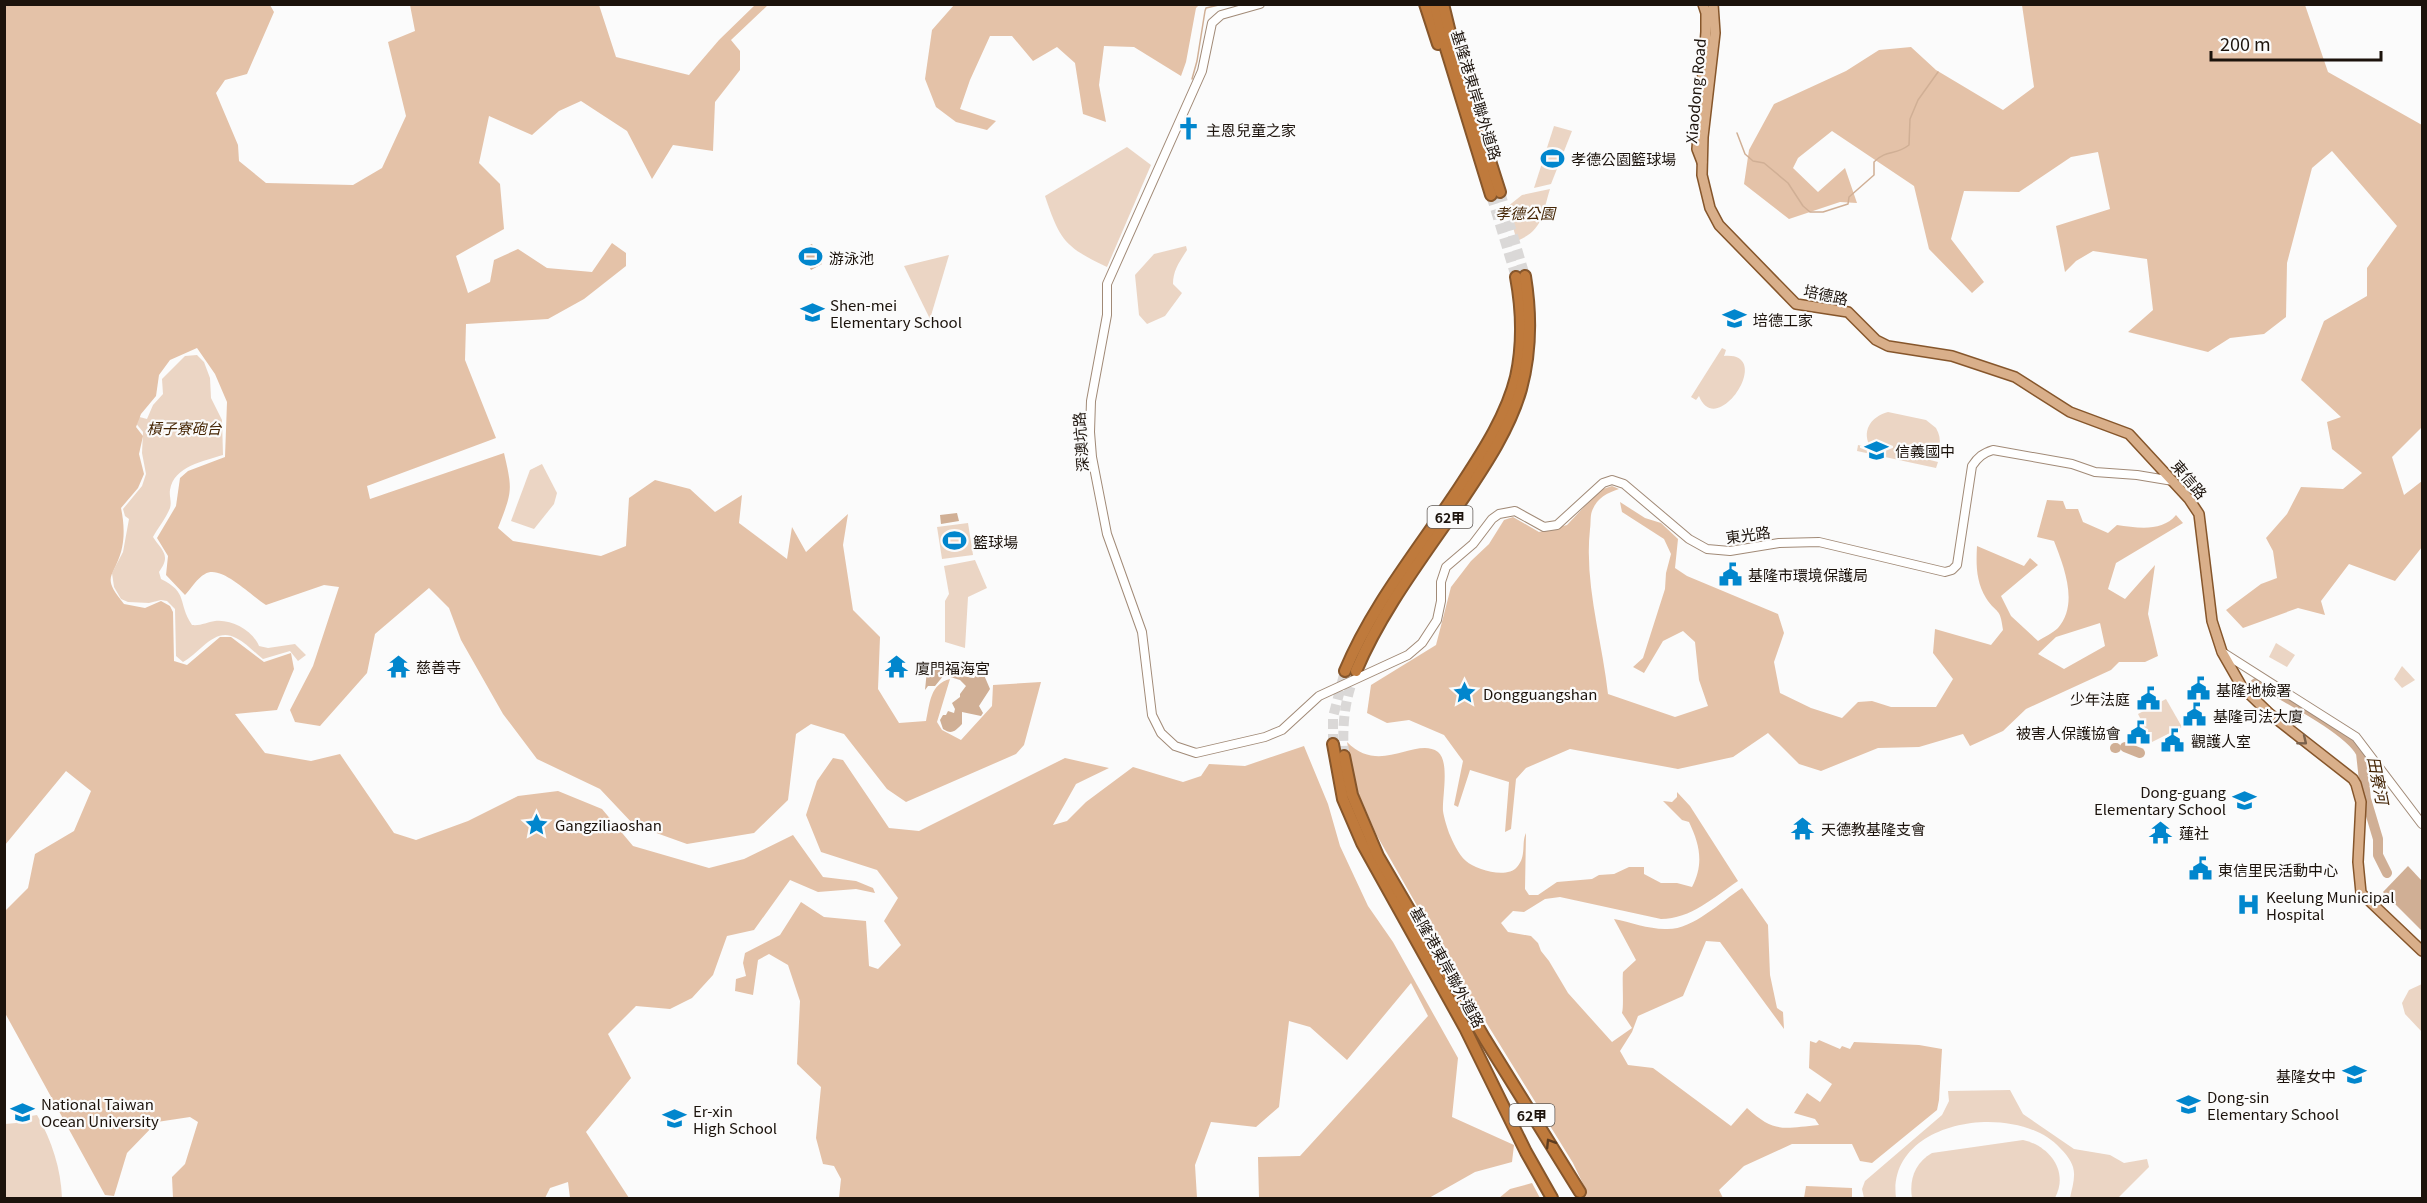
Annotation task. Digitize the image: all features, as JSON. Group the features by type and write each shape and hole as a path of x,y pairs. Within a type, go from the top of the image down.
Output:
{"highway":[{"path":"1425,4 1441,50 1460,79"},
{"name":"基隆港東岸聯外道路","path":"1435,4 1496,194"},
{"name":"基隆港東岸聯外道路","path":"1443,4 1460,79"},
{"path":"1451,4 1460,79"},
{"name":"62甲","path":"1351,671 1354,651 1374,625 1512,402 1525,329 1524,295 1520,277"},
{"name":"基隆港東岸聯外道路","path":"1333,744 1348,797 1365,840 1418,933 1580,1192"},
{"name":"基隆港東岸聯外道路","path":"1344,756 1348,797"},
{"name":"基隆港東岸聯外道路","path":"1418,933 1511,1121 1552,1198"},
{"path":"1511,1121 1530,1112"}],"main road":[{"name":"Xiaodong Road","path":"1703,4 1706,13 1706,32 1696,149 1703,163"},
{"name":"Xiaodong Road","path":"1703,163 1703,137 1715,33 1713,4"},
{"name":"培德路","path":"1703,163 1705,186 1715,220 1796,304 1848,312 1876,340 1888,346 1925,354 1952,356 2015,377 2070,412"},
{"name":"東信路","path":"2070,412 2129,434 2199,514 2212,621 2222,652 2242,687 2255,701 2356,784 2361,802 2358,862 2361,893 2422,951"}],"street":[{"name":"深澳坑路","path":"1260,4 1221,15 1212,23 1202,71 1107,284 1107,315 1091,401 1090,440 1107,534 1142,632 1149,706 1156,726 1168,741 1183,750 1196,753 1265,737 1282,730 1319,696 1329,692"},
{"name":"東光路","path":"1329,692 1404,658 1422,643 1437,620 1441,601 1441,582 1446,567 1473,544 1492,519 1499,514 1515,511 1544,527 1557,525 1603,483 1612,480 1624,484 1689,538 1707,549 1730,551 1779,543 1819,543 1945,572 1957,565 1972,466 1977,458 1986,452 1994,450 2072,464 2095,472 2137,475 2173,482"},
{"path":"2222,652 2356,737 2422,824"}],"green space":[{"name":"孝德公園籃球場","path":"1554,126 1572,131 1551,184 1534,188"},
{"path":"1127,147 1151,165 1107,267 1082,254 1066,241 1055,223 1045,196"},
{"name":"孝德公園","path":"1550,189 1537,227 1526,237 1517,241 1507,207 1522,195"},
{"path":"1186,246 1187,250 1177,266 1173,279 1173,284 1182,293 1165,316 1147,324 1139,315 1135,275 1154,254"},
{"path":"949,255 930,319 904,266"},
{"path":"1722,348 1726,350 1724,356 1739,358 1745,366 1744,378 1738,391 1729,402 1718,408 1707,407 1699,396 1696,400 1691,397"},
{"name":"槓子寮砲台","path":"197,355 204,362 210,378 211,398 222,420 223,455 191,466 177,475 173,482 170,490 170,508 153,537 165,557 159,572 161,579 176,589 192,625 215,621 228,622 247,631 259,646 268,648 295,644 306,655 298,661 290,651 263,659 236,638 221,635 208,642 183,662 176,656 175,609 167,601 161,600 149,603 128,602 121,599 114,587 112,573 123,552 129,519 125,516 123,509 142,486 146,474 142,453 143,432 134,421 113,410 147,419 153,405 163,394 162,379 185,356"},
{"path":"1888,412 1926,420 1936,428 1939,445 1930,460 1938,462 1936,468 1857,451 1858,445 1871,448 1867,436 1869,426 1876,417"},
{"path":"542,464 557,493 554,504 534,529 511,521 530,470"},
{"name":"籃球場","path":"968,523 973,555 942,559 937,527"},
{"path":"975,560 987,588 968,597 965,648 945,642 945,601 949,594 944,566"},
{"path":"2276,643 2295,655 2287,667 2269,657"},
{"path":"2402,666 2415,680 2402,688 2394,679"},
{"path":"2166,699 2182,727 2152,742 2138,714"},
{"path":"2295,708 2304,715 2296,726 2287,719"},
{"path":"2422,984 2422,1032 2405,1014 2402,1003 2409,990"},
{"path":"2010,1090 2023,1114 2074,1149 2110,1155 2124,1163 2147,1159 2149,1167 2118,1198 2070,1198 2074,1171 2072,1164 2060,1148 2040,1133 2014,1124 1986,1122 1958,1125 1932,1135 1911,1150 1898,1171 1896,1198 1864,1198 1862,1189 1865,1181 1942,1115 1949,1101 1948,1091"},
{"path":"37,1115 55,1155 62,1198 5,1198 5,1124 16,1123 18,1118"},
{"path":"2023,1140 2041,1148 2054,1162 2060,1179 2055,1198 1912,1198 1911,1184 1917,1167 1932,1153"}],"shaded area":[{"path":"5,4 270,5 274,12 247,74 225,80 216,93 238,145 239,161 266,183 353,185 382,168 406,116 388,42 415,31 410,5 599,5 616,57 689,75 719,40 755,5 768,5 731,40 740,51 740,70 715,102 713,151 673,145 652,179 627,131 581,101 559,111 532,135 489,116 479,163 500,184 504,229 456,256 468,293 490,282 494,260 518,249 547,268 592,272 612,243 626,253 626,266 584,299 548,319 466,324 465,360 496,438 367,486 370,499 504,453 510,491 498,528 513,541 601,556 626,546 629,498 655,480 690,489 715,512 742,495 739,523 787,559 792,527 806,552 848,514 843,545 853,610 880,637 878,689 899,723 926,721 932,695 938,685 950,679 937,722 942,730 961,740 992,706 993,685 1041,682 1024,745 1016,754 906,802 887,789 844,734 811,724 796,734 788,800 754,833 687,844 634,825 600,789 537,759 503,714 461,640 449,608 429,588 375,634 367,673 320,726 295,722 290,710 313,666 339,587 324,585 266,605 236,582 219,573 205,574 185,595 166,575 168,556 157,538 176,506 180,478 188,471 225,457 227,402 215,374 197,348 170,360 159,375 156,396 141,414 136,427 143,436 139,454 144,474 138,488 121,508 123,541 111,578 113,588 124,604 145,608 161,601 170,606 173,612 174,661 187,665 220,637 231,637 264,662 291,653 294,669 277,710 235,714 265,753 311,761 340,754 394,833 416,840 468,821 518,796 558,791 602,809 633,846 709,868 744,859 793,835 823,877 856,881 873,888 875,893 856,889 818,892 790,880 754,930 727,936 713,975 692,998 670,1009 636,1006 608,1034 631,1078 586,1132 629,1198 570,1198 568,1182 550,1188 545,1198 173,1198 172,1177 185,1164 198,1122 190,1117 157,1122 127,1153 114,1196 105,1195 5,1013 5,911 28,888 35,854 74,831 91,791 66,771 5,845"},
{"path":"954,5 1199,5 1196,8 1186,62 1181,76 1134,47 1104,46 1099,85 1106,122 1083,114 1075,63 1057,47 1033,61 1012,36 990,36 960,109 996,121 987,130 956,122 936,107 925,79 932,30"},
{"path":"2022,5 2305,5 2328,72 2422,125 2422,427 2392,457 2404,495 2422,481 2422,547 2395,581 2349,564 2321,601 2325,615 2298,608 2243,628 2226,610 2261,584 2277,578 2273,551 2266,538 2287,514 2301,487 2343,489 2362,473 2332,449 2327,422 2341,417 2301,380 2324,321 2367,296 2367,268 2397,226 2332,151 2312,168 2287,263 2286,317 2264,334 2230,338 2208,352 2128,332 2153,310 2147,259 2093,251 2076,261 2065,272 2056,226 2110,209 2098,152 2071,157 2019,192 1964,191 1951,239 1984,282 1972,293 1929,249 1914,186 1832,131 1798,158 1793,168 1818,192 1845,168 1857,203 1840,202 1789,219 1744,184 1749,150 1774,104 1846,71 1879,50 1911,47 1936,70 2003,110 2034,87"},
{"name":"游泳池","path":"812,244 822,264 811,270 800,250"},
{"path":"1612,486 1619,489 1610,492 1594,506 1591,515 1589,550 1591,591 1608,694 1675,717 1708,706 1699,680 1695,642 1683,631 1663,641 1644,673 1633,667 1643,658 1665,589 1671,554 1664,539 1622,512 1620,502 1645,518 1661,523 1678,539 1675,568 1687,576 1778,614 1784,633 1774,662 1780,693 1811,708 1842,718 1858,702 1872,701 1891,707 1936,707 1953,679 1933,653 1935,629 1991,645 2003,630 1999,614 1986,598 1978,579 1977,546 2024,566 2030,558 2038,565 2001,596 2011,616 2038,641 2058,628 2068,608 2068,585 2054,541 2037,537 2047,500 2063,501 2066,509 2078,509 2083,522 2108,533 2117,525 2141,528 2157,526 2176,515 2183,523 2116,563 2108,589 2125,599 2155,565 2148,614 2158,656 2145,662 2119,662 2111,670 2026,709 2003,731 1970,746 1963,734 1919,747 1878,748 1821,771 1799,764 1768,733 1733,757 1678,769 1570,749 1526,768 1516,779 1511,829 1505,832 1509,782 1470,770 1458,807 1454,805 1463,761 1444,735 1409,720 1387,723 1367,713 1371,685 1436,645 1451,587 1471,561 1489,544 1504,520 1513,517 1539,532 1567,525 1600,490","holes":["2100,623 2105,646 2064,669 2038,654 2056,637"]},
{"path":"957,513 959,521 941,524 940,515"},
{"path":"950,665 962,676 974,678 978,673 984,675 990,689 979,706 983,713 981,716 962,712 962,724 951,732 943,729 940,720 948,711 954,713 952,703 960,697 966,686 960,680 944,675 935,686 928,686 925,690 927,670"},
{"path":"1347,742 1359,752 1372,756 1397,754 1419,748 1429,748 1438,752 1442,757 1445,771 1443,814 1458,851 1466,861 1477,867 1499,873 1512,871 1520,863 1526,833 1525,889 1529,895 1538,895 1557,882 1592,879 1599,875 1614,874 1629,867 1644,867 1644,874 1661,883 1677,883 1692,887 1699,862 1696,839 1689,822 1682,820 1663,801 1672,802 1677,797 1677,792 1690,806 1738,881 1702,906 1672,918 1661,919 1560,897 1545,899 1524,912 1513,911 1501,923 1508,932 1531,936 1538,943 1568,993 1612,1042 1632,1028 1622,1013 1623,972 1636,960 1614,919 1652,928 1675,928 1695,921 1742,888 1768,925 1770,975 1777,1008 1783,1012 1784,1029 1720,942 1706,941 1683,996 1638,1016 1632,1032 1620,1051 1628,1065 1653,1068 1731,1126 1747,1108 1773,1126 1788,1128 1819,1125 1815,1119 1794,1113 1807,1093 1820,1102 1832,1084 1809,1068 1810,1041 1816,1043 1819,1040 1840,1049 1842,1046 1850,1049 1854,1042 1919,1045 1942,1049 1937,1110 1872,1163 1860,1161 1852,1144 1792,1144 1744,1166 1719,1190 1723,1198 1578,1198 1585,1192 1573,1163 1455,972 1376,834 1356,788"},
{"path":"1304,746 1328,804 1340,846 1368,906 1393,942 1458,1058 1452,1117 1514,1145 1512,1162 1475,1172 1429,1198 1259,1198 1258,1157 1300,1156 1428,1016 1411,983 1347,1060 1310,1027 1289,1021 1279,1107 1256,1127 1211,1122 1195,1165 1197,1198 839,1198 841,1179 834,1166 823,1164 816,1138 821,1087 797,1064 800,1001 788,965 769,954 758,960 753,995 735,991 736,979 746,976 743,963 745,953 780,935 801,902 824,917 866,921 869,966 878,969 901,945 884,921 898,898 877,870 821,852 806,815 817,781 833,758 843,760 889,828 919,831 1065,758 1109,768 1076,784 1053,825 1067,821 1086,802 1133,767 1183,782 1201,776 1209,764 1245,766"},
{"path":"2408,866 2422,881 2422,931 2383,892"},
{"path":"1532,1183 1540,1198 1499,1198 1510,1189"},
{"path":"1806,1186 1852,1188 1852,1198 1804,1198"}],"waterway":[{"path":"1192,79 1206,8 1223,4"},
{"path":"1737,133 1745,154 1753,161 1764,163 1788,183 1803,206 1810,212 1823,212 1848,204 1849,197 1874,175 1874,162 1883,155 1909,145 1910,119 1918,100 1938,72"},
{"name":"田寮河","path":"2250,688 2256,683 2261,683 2300,705 2343,734 2361,753 2366,799 2378,839 2378,855 2387,873"},
{"name":"田寮河","path":"2125,747 2140,753"}],"tunnel":[{"path":"1500,192 1525,276"},
{"path":"1491,195 1516,277"},
{"path":"1333,744 1333,717 1345,671"},
{"path":"1344,756 1345,714 1348,694 1355,674"}],"place":[{"name":"主恩兒童之家","path":"1188,129"},
{"name":"孝德公園籃球場","path":"1553,158"},
{"name":"游泳池","path":"811,257"},
{"name":"Shen-mei Elementary School","path":"812,313"},
{"name":"培德工家","path":"1735,319"},
{"name":"信義國中","path":"1877,450"},
{"name":"籃球場","path":"955,541"},
{"name":"基隆市環境保護局","path":"1730,574"},
{"name":"慈善寺","path":"398,666"},
{"name":"廈門福海宮","path":"897,667"},
{"name":"基隆地檢署","path":"2198,689"},
{"name":"Dongguangshan","path":"1465,693"},
{"name":"少年法庭","path":"2148,698"},
{"name":"基隆司法大廈","path":"2195,715"},
{"name":"被害人保護協會","path":"2139,732"},
{"name":"觀護人室","path":"2173,740"},
{"name":"Dong-guang Elementary School","path":"2244,800"},
{"name":"Gangziliaoshan","path":"537,824"},
{"name":"天德教基隆支會","path":"1803,828"},
{"name":"蓮社","path":"2161,832"},
{"name":"東信里民活動中心","path":"2200,869"},
{"name":"Keelung Municipal Hospital","path":"2248,905"},
{"name":"基隆女中","path":"2354,1075"},
{"name":"Dong-sin Elementary School","path":"2189,1105"},
{"name":"National Taiwan Ocean University","path":"23,1112"},
{"name":"Er-xin High School","path":"675,1119"}]}
